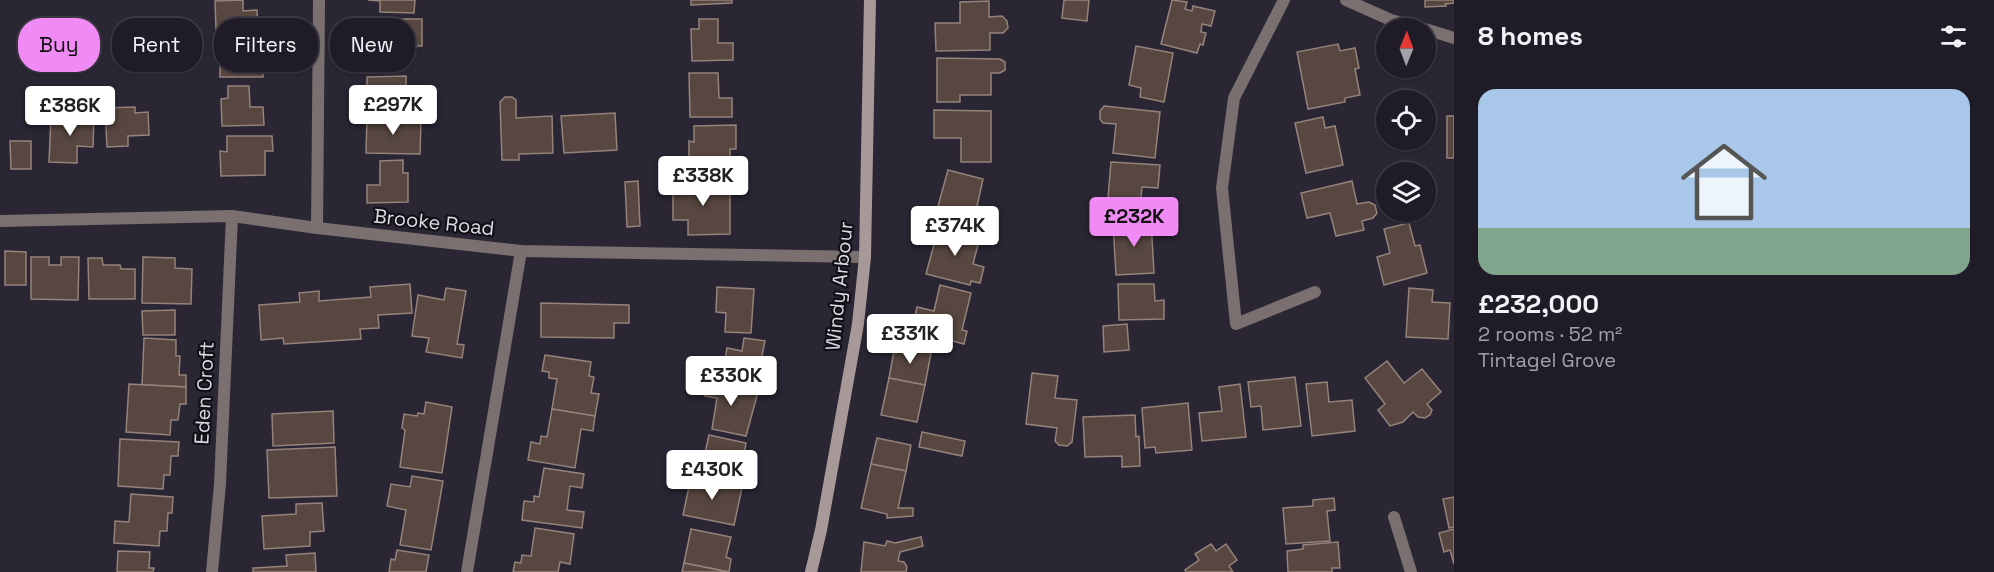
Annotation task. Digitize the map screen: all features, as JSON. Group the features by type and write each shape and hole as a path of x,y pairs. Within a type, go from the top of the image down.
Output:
{"street":[{"path":"317,228 319,0"},
{"name":"Windy Arbour","path":"811,572 821,530 858,324 865,257 870,0"},
{"path":"1284,0 1234,98 1222,188 1236,324 1315,292"},
{"path":"1346,0 1386,18"},
{"path":"1436,33 1454,38"},
{"name":"Brooke Road","path":"0,221 232,216 521,251 865,257"},
{"name":"Eden Croft","path":"212,572 220,484 232,216"},
{"path":"467,572 521,251"},
{"path":"1394,517 1411,572"}],"building":[{"path":"243,0 243,11 257,10 257,18 216,18 215,1"},
{"path":"368,0 415,0 414,13 380,12 380,1"},
{"path":"691,0 732,0 732,3 691,5"},
{"path":"1064,0 1089,0 1087,21 1062,18"},
{"path":"1172,0 1187,2 1185,9 1192,11 1193,6 1215,11 1211,26 1202,24 1201,32 1206,33 1203,45 1200,44 1197,53 1161,44"},
{"path":"1425,0 1454,0 1454,3 1445,4 1446,6 1425,7"},
{"path":"989,1 989,17 1002,16 1007,21 1008,28 1003,33 990,33 990,50 936,51 935,23 960,23 960,2"},
{"path":"415,19 422,19 422,46 415,46"},
{"path":"699,19 718,19 718,43 733,43 733,60 692,61 691,29 699,29"},
{"path":"1338,44 1340,51 1355,48 1359,68 1355,69 1360,95 1345,98 1345,102 1308,109 1297,52"},
{"path":"1136,46 1173,53 1164,102 1140,97 1141,88 1129,85"},
{"path":"937,58 1000,59 1005,62 1005,70 1000,73 991,73 991,95 960,95 960,102 937,102"},
{"path":"220,72 263,72 263,77 220,77"},
{"path":"689,73 718,73 719,98 732,98 732,117 690,117"},
{"path":"406,76 406,106 367,107 367,77"},
{"path":"228,86 249,86 250,107 263,107 264,125 222,126 221,99 228,98"},
{"path":"505,97 512,97 516,100 516,118 552,116 553,153 519,154 519,160 502,160 500,102"},
{"path":"1104,106 1160,112 1155,158 1113,153 1116,124 1103,123 1100,119 1100,111"},
{"path":"135,107 135,113 148,112 149,135 128,136 128,146 107,147 105,108"},
{"path":"934,110 991,111 991,162 961,162 961,138 934,138"},
{"path":"615,113 617,150 564,153 561,116"},
{"path":"51,116 94,117 93,147 77,146 77,163 49,162"},
{"path":"1447,116 1454,116 1454,158 1447,158"},
{"path":"367,117 421,119 420,154 366,153"},
{"path":"1323,117 1325,128 1335,126 1343,165 1306,173 1295,123"},
{"path":"736,125 736,149 730,149 730,172 689,172 689,141 694,142 694,126"},
{"path":"227,136 272,136 273,151 265,151 265,175 221,176 220,151 227,152"},
{"path":"10,141 31,141 31,169 11,169"},
{"path":"403,160 403,173 408,173 408,202 367,203 367,185 380,185 380,161"},
{"path":"1111,162 1160,165 1158,188 1142,187 1140,206 1136,206 1135,212 1107,210"},
{"path":"948,170 983,179 977,206 988,209 983,229 935,217"},
{"path":"638,181 640,226 627,227 625,182"},
{"path":"1352,181 1357,204 1369,202 1375,205 1376,214 1373,218 1362,221 1364,230 1336,236 1330,213 1307,218 1301,193"},
{"path":"673,183 730,183 730,234 688,235 688,220 673,220"},
{"path":"1151,220 1154,273 1116,275 1113,223"},
{"path":"1409,223 1415,246 1420,245 1427,273 1384,285 1377,257 1390,253 1384,229"},
{"path":"939,226 980,237 973,264 984,267 980,283 971,281 970,285 926,274"},
{"path":"5,251 26,252 26,285 5,285"},
{"path":"31,257 49,257 49,265 61,265 61,257 79,257 78,300 31,299"},
{"path":"143,257 175,258 175,268 192,269 191,304 142,303"},
{"path":"88,258 102,258 103,265 120,265 121,269 135,269 135,299 89,299"},
{"path":"410,284 412,313 378,315 379,328 360,329 361,339 284,344 283,338 261,340 259,305 300,302 299,293 319,291 319,301 371,297 370,287"},
{"path":"1118,284 1154,284 1155,301 1164,300 1164,319 1119,320"},
{"path":"940,285 971,293 962,330 967,331 964,344 930,335 931,329 913,325 917,307 934,311"},
{"path":"717,287 754,289 751,333 725,332 726,313 716,312"},
{"path":"446,288 466,291 457,344 464,345 462,358 426,352 429,338 412,336 418,295 444,300"},
{"path":"1409,288 1433,290 1432,302 1450,303 1448,339 1406,337"},
{"path":"541,303 629,305 629,323 614,323 614,338 541,337"},
{"path":"175,310 175,335 143,335 142,311"},
{"path":"1127,324 1129,350 1104,352 1103,326"},
{"path":"144,338 176,340 176,356 180,356 179,375 186,375 186,387 142,385"},
{"path":"744,338 765,341 758,392 721,384 727,348 742,351"},
{"path":"895,345 931,353 925,385 889,378"},
{"path":"545,355 591,362 589,376 594,377 591,393 599,394 595,416 552,409 557,379 549,378 549,372 542,371"},
{"path":"1387,361 1404,383 1422,369 1441,392 1427,404 1432,410 1430,415 1425,418 1418,417 1413,412 1403,422 1390,426 1378,410 1385,404 1365,378"},
{"path":"1032,373 1058,376 1055,398 1077,400 1072,442 1067,446 1059,445 1055,441 1057,428 1026,424"},
{"path":"1295,377 1301,426 1263,430 1261,406 1251,407 1248,382"},
{"path":"889,378 925,385 917,422 881,415"},
{"path":"708,381 758,392 746,436 712,429 717,398 705,396 702,391 703,384"},
{"path":"1327,382 1329,402 1352,400 1355,431 1312,436 1306,384"},
{"path":"129,384 186,387 186,404 180,404 178,420 171,420 170,435 126,432"},
{"path":"1240,384 1246,437 1202,441 1199,413 1222,411 1219,387"},
{"path":"426,402 452,407 442,473 400,467 405,430 402,428 404,414 417,416 418,413 424,414"},
{"path":"1188,403 1192,450 1156,453 1155,447 1145,448 1142,408"},
{"path":"552,409 595,416 593,431 581,429 575,468 528,460 531,442 540,444 541,436 547,437"},
{"path":"333,411 334,443 273,446 272,414"},
{"path":"1135,415 1136,437 1139,436 1140,466 1122,467 1122,456 1085,457 1083,417"},
{"path":"922,432 965,441 962,456 919,447"},
{"path":"709,435 746,443 744,455 750,458 746,474 727,470 726,476 701,471"},
{"path":"877,438 911,445 906,471 871,464"},
{"path":"120,439 179,442 178,456 171,456 170,475 164,475 163,489 118,486"},
{"path":"335,447 337,496 269,498 267,450"},
{"path":"871,464 906,471 898,508 913,508 913,516 887,518 887,514 861,508"},
{"path":"544,468 584,474 582,488 570,486 567,510 584,512 582,528 522,520 524,501 534,502 534,496 539,497"},
{"path":"412,476 443,481 431,550 400,545 406,510 387,506 391,484 410,487"},
{"path":"691,477 742,488 734,525 683,515"},
{"path":"131,494 173,497 172,513 168,513 167,531 160,531 159,546 114,543 115,521 129,522"},
{"path":"1454,497 1454,527 1449,528 1443,499"},
{"path":"1334,498 1335,510 1327,511 1330,541 1286,544 1283,508 1313,506 1313,500"},
{"path":"322,503 324,531 310,532 310,546 264,549 262,516 296,514 296,504"},
{"path":"535,528 574,534 570,564 560,562 558,572 513,572 515,562 521,563 522,555 531,556"},
{"path":"691,529 731,537 726,557 731,559 729,572 684,563"},
{"path":"1454,529 1454,564 1450,550 1444,552 1439,533"},
{"path":"921,537 923,546 900,552 898,561 904,562 907,567 906,572 861,572 864,542 885,546 887,541 895,543"},
{"path":"1338,542 1340,568 1332,568 1332,572 1288,572 1287,551 1303,549 1303,545"},
{"path":"1211,544 1216,551 1226,544 1237,560 1229,566 1233,572 1186,572 1185,570 1199,560 1195,554"},
{"path":"397,550 429,555 426,572 389,572 391,559 395,560"},
{"path":"118,551 150,552 149,568 154,568 153,572 117,572"},
{"path":"315,553 316,572 253,572 253,568 287,566 286,555"},
{"path":"684,563 729,572 682,572"}]}
